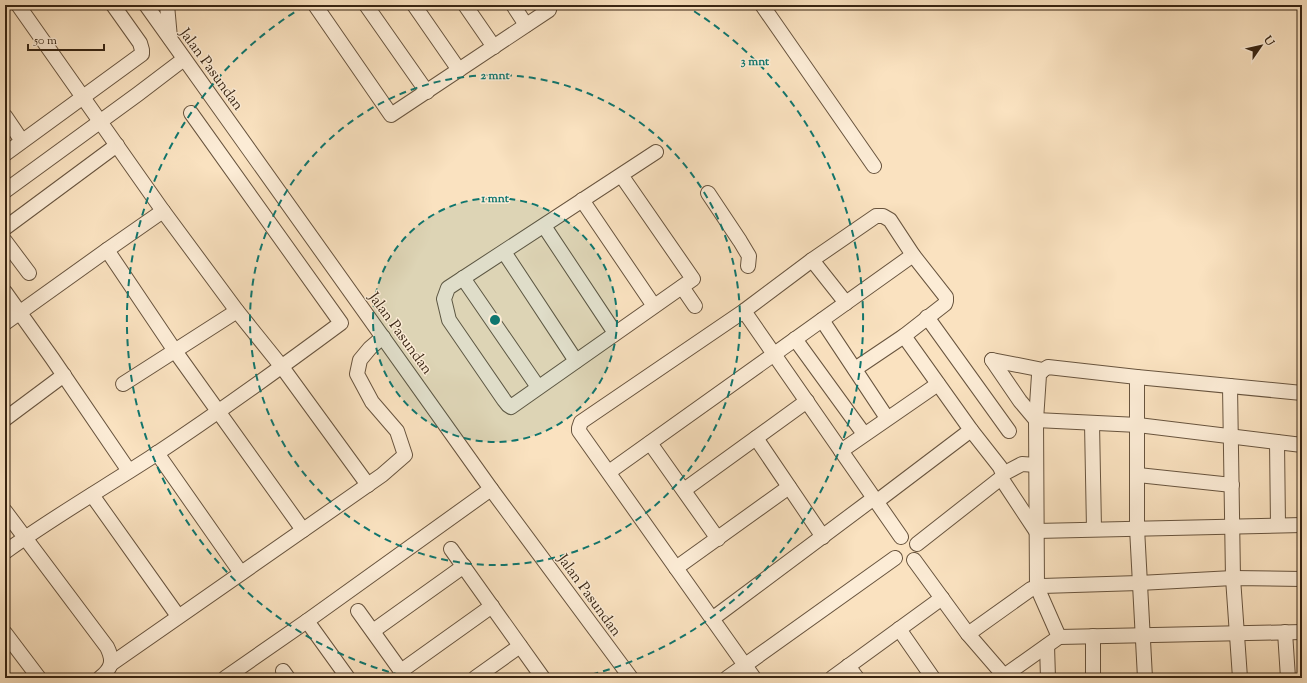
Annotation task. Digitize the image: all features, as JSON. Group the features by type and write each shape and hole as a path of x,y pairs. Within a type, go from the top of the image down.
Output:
{"street":[{"path":"18,5 163,211 237,311 282,367 368,485"},
{"path":"5,154 142,54 140,43 113,5"},
{"name":"Jalan Pasundan","path":"146,5 491,489 631,678"},
{"path":"167,5 170,40"},
{"path":"315,5 391,116 549,10 550,5"},
{"path":"366,5 427,92"},
{"path":"414,5 459,70"},
{"path":"465,5 494,47"},
{"path":"513,5 526,25"},
{"path":"762,5 874,166"},
{"path":"5,191 184,59"},
{"path":"5,552 218,412 341,323 192,113"},
{"path":"5,116 22,141"},
{"path":"5,228 117,145"},
{"path":"621,175 693,278 511,407 504,400 450,320 444,299 448,288 656,152"},
{"path":"708,193 740,241 748,256 748,266"},
{"path":"582,200 654,306"},
{"path":"5,323 163,211"},
{"path":"754,678 579,431 579,425 581,422 744,311 812,260 879,215 890,220 913,255 946,297 946,301 945,304 904,336 854,369"},
{"path":"544,226 615,333"},
{"path":"5,241 29,273"},
{"path":"106,250 175,351 303,530"},
{"path":"504,252 576,361"},
{"path":"609,472 913,255"},
{"path":"812,260 846,303"},
{"path":"463,278 538,387"},
{"path":"682,287 695,306"},
{"path":"5,292 64,375 129,471"},
{"path":"123,384 237,311"},
{"path":"744,311 901,537"},
{"path":"927,317 1009,432"},
{"path":"822,320 888,418"},
{"path":"904,336 971,430 1000,467 1002,476 1036,530"},
{"path":"100,678 111,664 368,485 405,456 397,431 372,402 357,374 360,360 370,348 383,337"},
{"path":"795,339 864,434"},
{"path":"1043,370 992,360 1020,401 1036,420 1138,426 1302,445"},
{"path":"1059,637 1037,587 1036,420 1039,375 1043,370 1048,367 1302,393"},
{"path":"5,419 64,375"},
{"path":"1138,377 1137,528 1145,678"},
{"path":"841,451 938,384"},
{"path":"1230,386 1233,578 1240,678"},
{"path":"684,490 806,402"},
{"path":"1092,423 1094,529"},
{"path":"712,620 823,537 971,430"},
{"path":"756,438 823,537"},
{"path":"1277,442 1278,525"},
{"path":"650,443 718,539"},
{"path":"157,453 241,573"},
{"path":"917,544 1002,476 1022,464 1036,465"},
{"path":"1138,475 1232,485"},
{"path":"676,568 789,487"},
{"path":"224,678 307,621 491,489"},
{"path":"92,495 178,616"},
{"path":"5,511 107,647 111,655 111,664"},
{"path":"1036,530 1302,525"},
{"path":"901,537 913,539 917,544 918,550 914,560 900,562 895,558 893,546 896,540 901,537"},
{"path":"451,549 543,678"},
{"path":"727,678 895,558"},
{"path":"914,560 968,634 1005,677 1059,637 1302,632"},
{"path":"373,631 464,566"},
{"path":"968,634 1028,591 1042,586 1233,578 1302,579"},
{"path":"832,678 942,598"},
{"path":"358,611 403,674 492,606"},
{"path":"307,621 348,678"},
{"path":"899,629 933,678"},
{"path":"1285,632 1288,678"},
{"path":"1093,636 1093,678"},
{"path":"7,640 39,678"},
{"path":"475,678 520,646"},
{"path":"1047,646 1048,678"},
{"path":"848,666 857,678"}]}
